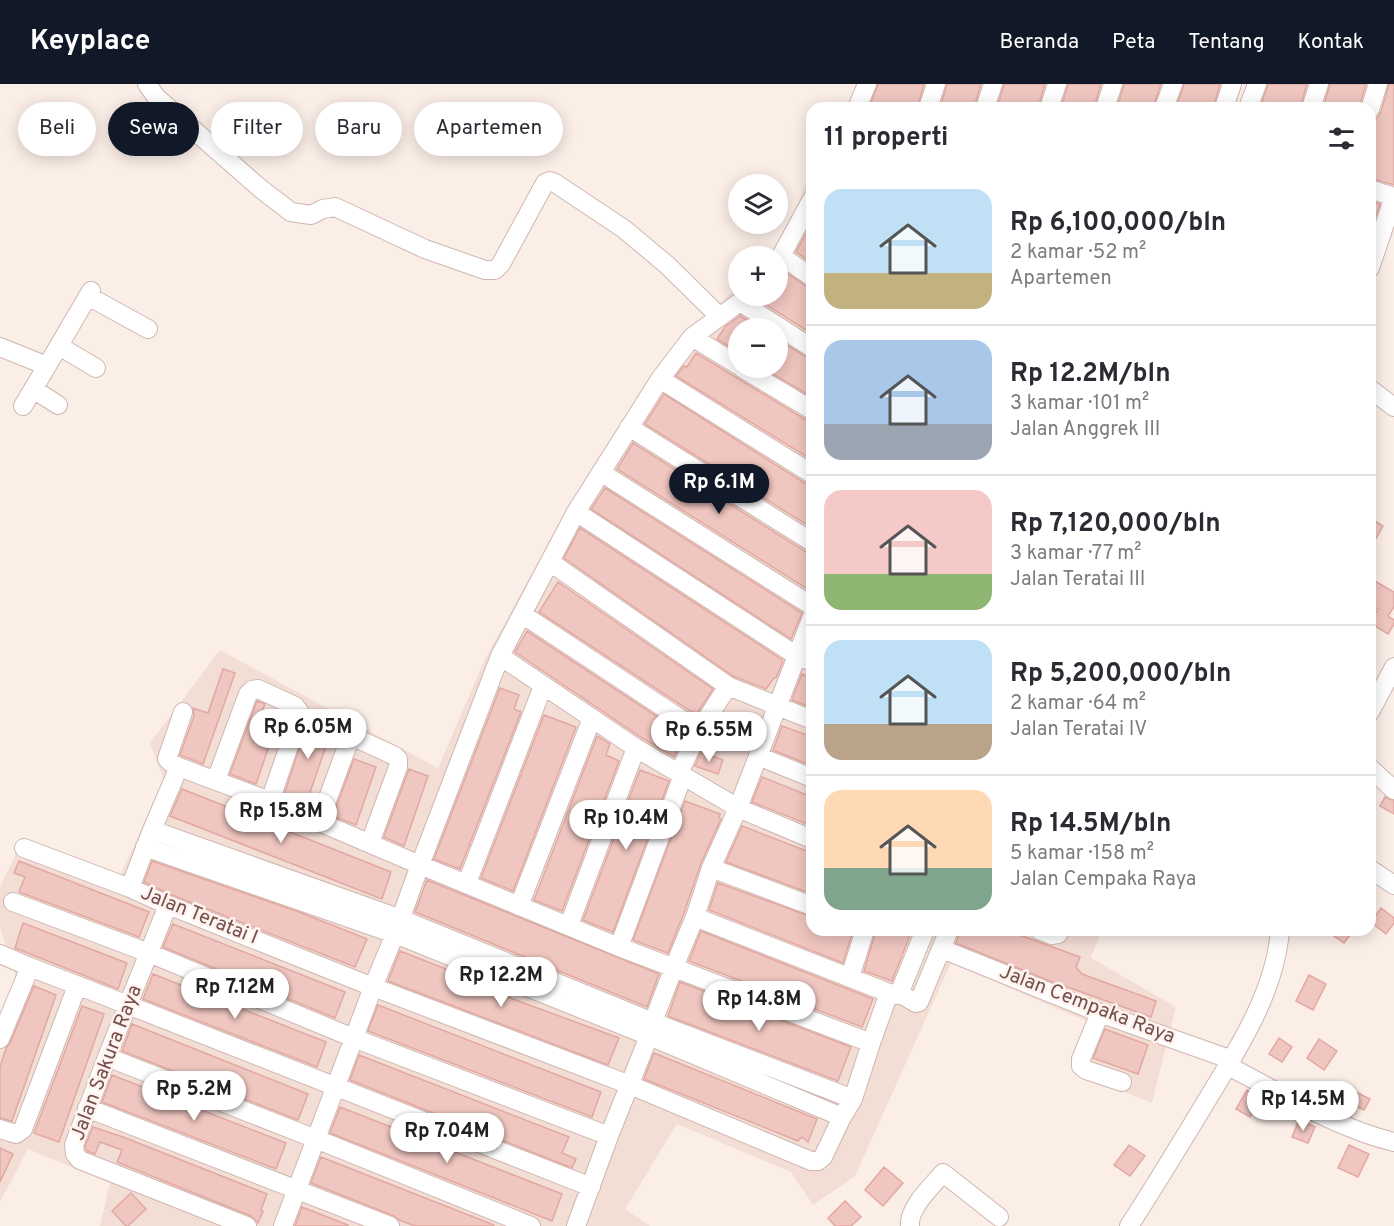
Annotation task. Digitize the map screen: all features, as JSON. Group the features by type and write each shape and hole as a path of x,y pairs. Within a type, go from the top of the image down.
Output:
{"street":[{"path":"147,84 156,97 261,189 291,212 311,215 323,209 335,207 425,249 477,268 495,270 501,264 545,183 550,181 624,229 667,265 720,316"},
{"path":"930,102 936,84"},
{"path":"987,102 993,84"},
{"path":"1051,102 1057,84"},
{"path":"1107,102 1113,84"},
{"path":"1166,102 1173,84"},
{"path":"1226,102 1232,84"},
{"path":"1250,102 1257,84"},
{"path":"1313,102 1319,84"},
{"path":"1372,102 1378,84"},
{"path":"1376,191 1394,197 1376,250"},
{"path":"786,246 806,213"},
{"path":"788,263 806,274"},
{"path":"23,406 89,293 148,329"},
{"path":"283,1226 501,656 576,512 660,379 692,337 734,306"},
{"path":"753,306 806,344"},
{"path":"692,337 728,359"},
{"path":"59,346 96,368"},
{"path":"0,347 47,366"},
{"path":"759,378 806,406"},
{"path":"660,379 806,470"},
{"path":"33,389 58,405"},
{"path":"1376,394 1394,407"},
{"path":"629,428 806,538"},
{"path":"602,473 806,602"},
{"path":"576,512 804,659 778,707 738,808 711,868 695,917 576,1226"},
{"path":"550,562 728,686 806,718"},
{"path":"522,614 699,731"},
{"path":"501,656 636,748 738,808 806,836"},
{"path":"1376,701 1394,667"},
{"path":"467,883 543,686"},
{"path":"619,947 681,774 699,731 728,686"},
{"path":"216,780 248,694 258,689 295,706 299,711 299,717 270,801"},
{"path":"183,712 167,759 179,767 270,801 619,947 871,1042"},
{"path":"519,906 592,718"},
{"path":"319,822 348,744 352,739 358,739 398,759 398,767 370,843"},
{"path":"569,925 636,748"},
{"path":"758,756 806,776"},
{"path":"130,888 179,767"},
{"path":"1376,774 1394,790"},
{"path":"149,838 398,927 651,1029 842,1117"},
{"name":"Jalan Teratai I","path":"24,848 130,888 373,987 630,1085 811,1161 818,1161 823,1157 853,1099 871,1042 902,996"},
{"path":"711,868 806,904"},
{"path":"1376,873 1394,885"},
{"path":"13,902 149,953 354,1038 609,1136"},
{"name":"Jalan Sakura Raya","path":"168,905 87,1108 74,1145 75,1154 80,1160 247,1226"},
{"path":"695,917 919,1002 947,936"},
{"path":"850,977 863,936"},
{"path":"902,996 923,936"},
{"path":"1129,1226 1230,1063 1260,1005 1277,954 1279,936"},
{"name":"Jalan Cempaka Raya","path":"942,949 1230,1063 1327,1117 1394,1142"},
{"path":"0,954 30,968 591,1187"},
{"path":"0,1039 30,968"},
{"path":"2,1135 16,1134 22,1129 77,986"},
{"path":"1100,1013 1081,1059 1081,1066 1086,1070 1122,1082"},
{"path":"651,1029 853,1099"},
{"path":"107,1057 531,1226"},
{"path":"87,1108 390,1226"},
{"path":"910,1226 911,1214 943,1173 999,1217"}],"shaded area":[{"path":"806,184 806,936 1100,936 1091,958 1176,1007 1152,1103 1073,1071 1088,1022 951,963 855,1176 813,1205 791,1172 677,1124 625,1209 650,1226 100,1226 110,1183 28,1149 0,1202 0,1017 16,977 0,928 0,887 20,845 118,880 164,780 150,743 220,650 438,768 485,659 556,529 686,337 728,296 728,306 788,306 788,246 778,246 788,234 788,228"}],"building":[{"path":"878,84 924,84 919,102 871,102"},
{"path":"947,84 981,84 976,102 942,102"},
{"path":"1004,84 1045,84 1040,102 999,102"},
{"path":"1068,84 1101,84 1096,102 1063,102"},
{"path":"1124,84 1161,84 1155,102 1119,102"},
{"path":"1184,84 1220,84 1215,102 1178,102"},
{"path":"1268,84 1307,84 1302,102 1262,102"},
{"path":"1330,84 1366,84 1361,102 1325,102"},
{"path":"1389,84 1394,84 1394,185 1376,180 1376,118 1381,112"},
{"path":"1376,203 1380,204 1376,216"},
{"path":"806,234 806,259 796,252"},
{"path":"788,274 806,286 806,330 768,306 788,306"},
{"path":"728,325 728,346 717,339"},
{"path":"788,346 806,357 806,393 780,378 788,378"},
{"path":"696,353 728,372 728,378 737,378 806,420 806,456 676,376 684,366 687,367"},
{"path":"664,394 806,484 806,524 645,424"},
{"path":"633,443 806,552 806,588 617,469"},
{"path":"605,488 802,613 791,639 591,509"},
{"path":"1376,522 1383,526 1376,538"},
{"path":"580,528 781,659 783,661 776,678 766,689 733,676 564,558"},
{"path":"558,582 713,689 696,715 539,612"},
{"path":"1376,582 1394,592 1394,607 1388,616 1394,620 1394,624 1388,634 1376,627 1378,609 1376,608"},
{"path":"527,631 685,735 674,757 515,652"},
{"path":"223,669 235,673 203,764 180,755 194,716 193,708 208,713"},
{"path":"802,674 806,676 806,706 792,700"},
{"path":"500,688 519,695 514,709 521,712 460,869 434,859"},
{"path":"257,701 265,704 262,711 279,717 256,784 230,774"},
{"path":"544,715 576,727 513,891 481,878"},
{"path":"310,716 333,726 306,804 284,795"},
{"path":"782,726 806,735 806,764 773,750"},
{"path":"597,736 610,744 606,755 619,761 562,911 534,900"},
{"path":"701,752 723,760 718,774 695,766"},
{"path":"354,759 376,767 356,825 333,816"},
{"path":"409,769 428,776 404,846 384,837"},
{"path":"640,770 669,781 613,932 583,920"},
{"path":"762,777 806,795 806,824 752,802"},
{"path":"182,789 391,872 382,899 170,816"},
{"path":"1385,797 1394,801 1394,814 1380,806"},
{"path":"685,801 720,814 721,819 701,863 668,953 633,940"},
{"path":"742,826 806,851 806,892 726,862"},
{"path":"19,861 149,912 139,937 19,892 25,877 14,873"},
{"path":"152,861 299,912 367,939 355,967 144,882"},
{"path":"427,880 659,974 647,1007 415,912"},
{"path":"718,883 806,915 806,936 851,936 843,963 709,910"},
{"path":"1381,908 1394,918 1394,923 1386,934 1376,926 1376,915"},
{"path":"23,923 127,963 118,989 15,948"},
{"path":"173,924 345,992 335,1018 163,947"},
{"path":"701,931 873,999 862,1027 689,961"},
{"path":"874,936 910,936 892,981 864,971"},
{"path":"958,936 1022,936 1080,957 1076,967 1082,974 1156,1001 1151,1017 1045,979 956,943"},
{"path":"1334,936 1349,936 1344,943"},
{"path":"400,951 479,982 513,999 619,1038 608,1065 388,981"},
{"path":"153,974 326,1042 317,1067 143,999"},
{"path":"1309,975 1326,984 1313,1010 1296,1001"},
{"path":"680,982 851,1047 838,1081 668,1016"},
{"path":"34,986 56,995 12,1121 0,1118 0,1067 6,1048"},
{"path":"378,1005 601,1092 592,1117 368,1031"},
{"path":"82,1006 104,1014 59,1142 34,1133"},
{"path":"132,1024 308,1094 298,1120 122,1051"},
{"path":"1105,1029 1148,1045 1138,1074 1093,1058"},
{"path":"1279,1038 1292,1047 1282,1062 1269,1054"},
{"path":"1319,1039 1337,1051 1324,1070 1307,1058"},
{"path":"654,1053 817,1119 808,1142 802,1137 798,1141 644,1079"},
{"path":"359,1055 569,1137 562,1153 576,1159 572,1168 350,1080"},
{"path":"112,1075 286,1143 276,1169 102,1102"},
{"path":"1247,1090 1261,1098 1250,1117 1236,1109"},
{"path":"1352,1090 1370,1099 1364,1110 1347,1102"},
{"path":"340,1107 562,1194 552,1221 330,1133"},
{"path":"1299,1120 1315,1127 1308,1143 1292,1137"},
{"path":"93,1127 267,1194 258,1223 251,1216 117,1162 122,1150 100,1142 95,1154 87,1151 85,1146"},
{"path":"1129,1145 1145,1156 1130,1176 1114,1165"},
{"path":"1349,1145 1369,1154 1358,1177 1338,1168"},
{"path":"0,1148 13,1154 0,1182"},
{"path":"321,1157 494,1226 415,1226 399,1220 311,1183"},
{"path":"884,1167 903,1183 883,1206 865,1190"},
{"path":"131,1193 146,1209 126,1226 112,1211"},
{"path":"845,1201 861,1217 851,1226 835,1226 828,1218"},
{"path":"302,1207 348,1225 348,1226 295,1226"}]}
